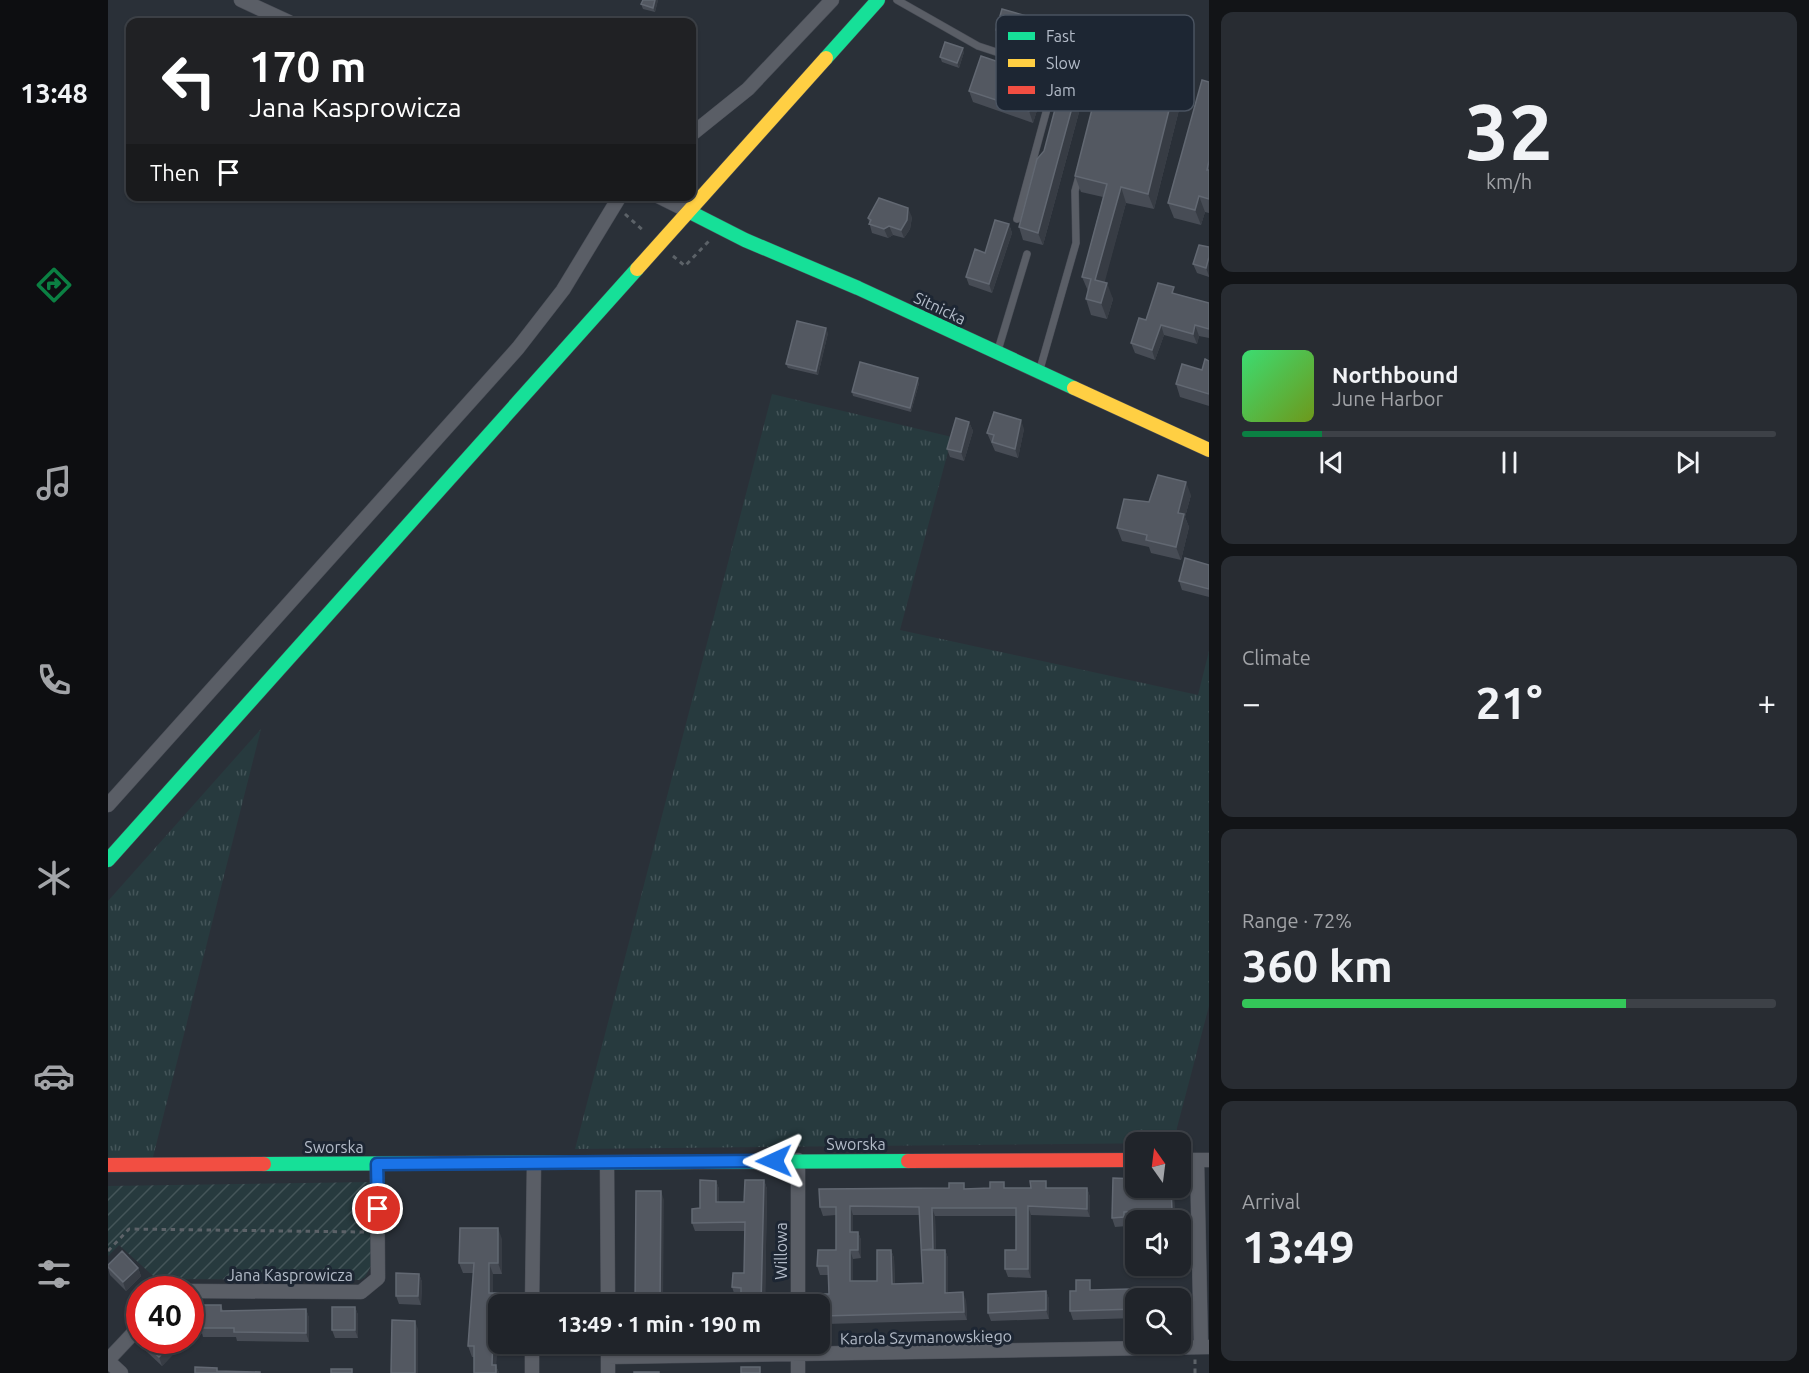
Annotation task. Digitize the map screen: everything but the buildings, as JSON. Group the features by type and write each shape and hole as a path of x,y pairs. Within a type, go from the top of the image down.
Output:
{"street":[{"path":"241,0 280,18"},
{"path":"696,131 765,72 832,0"},
{"path":"108,860 878,0"},
{"path":"108,805 518,348 562,290 617,201"},
{"name":"Sitnicka","path":"668,201 745,240 858,288 1209,450"},
{"name":"Willowa","path":"798,1160 798,1294"},
{"name":"Sworska","path":"108,1165 1125,1160"},
{"path":"1203,1160 1205,1347"},
{"path":"607,1162 608,1294"},
{"path":"532,1294 534,1163"},
{"name":"Jana Kasprowicza","path":"204,1292 361,1292 378,1278 377,1164"},
{"path":"121,1373 108,1360 126,1341"},
{"name":"Karola Szymanowskiego","path":"830,1350 1205,1347"},
{"path":"532,1354 532,1373"},
{"path":"608,1354 608,1373"},
{"path":"798,1354 798,1373"}],"lane":[{"path":"897,0 978,46 996,52"},
{"path":"1017,219 1046,111"},
{"path":"1040,371 1076,243 1075,191 1081,168"},
{"path":"998,352 1027,254"}],"path":[{"path":"617,201 649,235"},
{"path":"670,254 685,266 710,240 713,240"},
{"path":"108,1251 129,1229 378,1232"}],"green space":[{"path":"772,394 952,437 900,630 1198,695 1209,651 1209,1006 1176,1132 1125,1132 1125,1143 575,1149"},
{"path":"261,729 153,1157 108,1157 108,901"},
{"path":"371,1182 371,1266 365,1277 360,1280 204,1279 204,1276 153,1276 119,1245 108,1256 108,1186"}],"traffic: fast":[{"path":"826,58 878,0"},
{"path":"690,212 745,240 858,288 1074,388"},
{"path":"108,860 637,269"},
{"path":"264,1164 908,1161"}],"traffic: slow":[{"path":"637,269 826,58"},
{"path":"1074,388 1209,450"}],"traffic: jam":[{"path":"908,1161 1125,1160"},
{"path":"108,1165 264,1164"}],"route":[{"path":"378,1209 377,1164 774,1161"}]}
